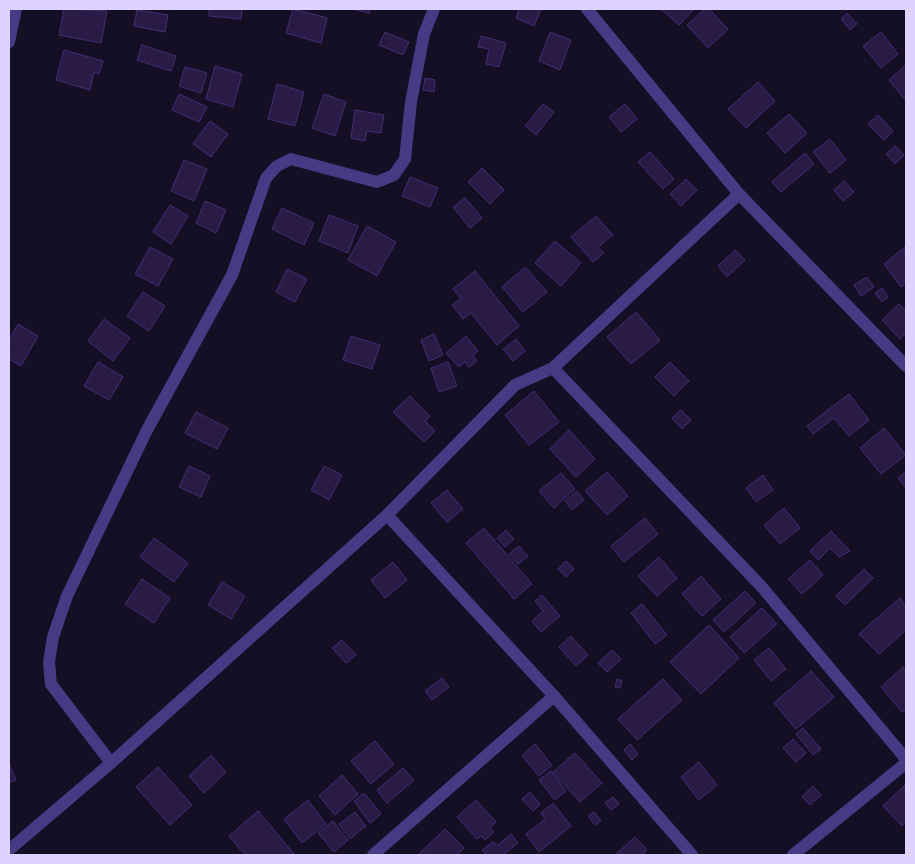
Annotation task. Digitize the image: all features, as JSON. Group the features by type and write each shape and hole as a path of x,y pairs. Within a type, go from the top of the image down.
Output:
{"street":[{"path":"9,42 16,9"},
{"path":"111,763 51,684 49,662 54,637 67,596 147,430 232,275 266,178 277,166 291,159 376,182 394,175 405,159 411,102 424,34 434,9"},
{"path":"586,9 739,194 906,366"},
{"path":"9,850 111,763 387,516 515,385 553,368 739,194"},
{"path":"553,368 761,586 906,759"},
{"path":"387,516 554,696 692,855"},
{"path":"373,855 554,696"},
{"path":"794,855 906,763"}],"building":[{"path":"64,9 107,11 101,43 59,35"},
{"path":"209,9 242,9 241,19 209,16"},
{"path":"293,9 327,18 321,43 286,33"},
{"path":"352,9 370,9 369,13"},
{"path":"519,9 541,9 534,26 516,18"},
{"path":"661,9 694,9 679,25"},
{"path":"705,9 709,9 728,29 708,48 687,25"},
{"path":"137,10 168,15 165,32 134,26"},
{"path":"847,13 857,24 850,30 841,19"},
{"path":"385,32 409,42 403,55 379,45"},
{"path":"550,32 571,40 560,70 539,61"},
{"path":"881,32 898,54 881,68 863,46"},
{"path":"481,36 506,43 499,67 486,64 489,49 478,47"},
{"path":"142,45 176,56 171,71 137,60"},
{"path":"64,50 103,61 99,74 94,72 90,90 56,80"},
{"path":"215,66 242,74 233,107 206,99"},
{"path":"185,67 207,73 201,93 179,86"},
{"path":"906,67 906,101 889,80"},
{"path":"425,78 435,80 434,92 423,90"},
{"path":"758,82 775,101 746,128 728,109"},
{"path":"277,84 304,92 295,126 268,119"},
{"path":"179,94 207,107 199,122 172,110"},
{"path":"324,94 346,102 335,136 312,128"},
{"path":"543,104 554,112 536,135 525,126"},
{"path":"625,104 637,119 621,132 609,117"},
{"path":"355,110 384,115 381,133 367,131 365,141 351,138"},
{"path":"789,114 807,133 785,153 767,133"},
{"path":"878,115 893,131 884,140 868,124"},
{"path":"210,121 228,134 211,157 193,144"},
{"path":"830,139 846,160 830,173 813,152"},
{"path":"895,146 904,155 895,164 886,154"},
{"path":"650,152 674,179 663,189 638,162"},
{"path":"805,153 814,164 781,192 772,182"},
{"path":"184,160 207,169 194,201 171,191"},
{"path":"482,168 504,190 490,204 468,182"},
{"path":"410,177 438,188 430,207 402,196"},
{"path":"686,179 697,190 681,206 670,194"},
{"path":"844,181 854,192 843,201 834,190"},
{"path":"465,198 482,218 470,228 453,207"},
{"path":"205,201 226,210 216,233 196,223"},
{"path":"170,205 188,216 171,244 153,232"},
{"path":"282,208 314,223 304,245 272,229"},
{"path":"329,215 358,226 348,253 319,241"},
{"path":"596,216 613,235 598,247 604,253 593,262 571,237"},
{"path":"367,226 396,242 377,276 348,260"},
{"path":"555,241 581,263 561,286 535,263"},
{"path":"150,247 173,259 158,286 135,274"},
{"path":"905,247 906,283 901,287 884,264"},
{"path":"735,250 745,260 727,277 718,266"},
{"path":"525,267 547,292 523,312 502,287"},
{"path":"287,269 307,279 295,302 276,292"},
{"path":"475,271 519,326 497,345 471,313 463,319 452,305 461,298 453,289"},
{"path":"867,277 874,287 861,296 854,285"},
{"path":"882,288 888,297 882,302 875,293"},
{"path":"143,292 165,306 149,331 127,316"},
{"path":"899,304 906,311 906,333 900,339 882,320"},
{"path":"636,312 660,340 631,364 607,337"},
{"path":"104,319 130,338 113,361 88,341"},
{"path":"18,324 38,336 21,366 9,359 9,340"},
{"path":"434,334 443,355 429,361 421,340"},
{"path":"351,336 380,345 372,369 343,360"},
{"path":"466,336 478,351 473,356 477,361 469,367 465,362 459,367 446,353"},
{"path":"516,339 525,351 513,361 503,349"},
{"path":"98,362 123,377 109,400 84,386"},
{"path":"448,362 457,386 439,392 431,368"},
{"path":"670,362 689,381 674,396 655,377"},
{"path":"534,391 559,422 529,445 505,415"},
{"path":"849,394 869,420 849,436 834,418 813,434 807,426"},
{"path":"410,396 430,416 425,421 435,431 424,442 393,412"},
{"path":"681,410 691,420 682,429 672,418"},
{"path":"196,412 228,428 217,449 185,433"},
{"path":"884,428 906,455 881,474 860,448"},
{"path":"569,430 595,459 576,477 550,449"},
{"path":"189,466 210,476 201,497 179,487"},
{"path":"324,466 342,475 329,500 311,490"},
{"path":"906,471 906,488 898,478"},
{"path":"607,472 628,496 607,515 585,491"},
{"path":"561,473 575,489 554,508 539,491"},
{"path":"763,475 773,490 756,502 746,488"},
{"path":"447,490 463,509 447,522 431,503"},
{"path":"577,491 584,500 572,510 565,501"},
{"path":"784,508 800,528 780,544 764,525"},
{"path":"645,518 658,534 624,562 611,546"},
{"path":"484,528 532,584 514,599 466,543"},
{"path":"506,530 514,539 505,547 497,538"},
{"path":"831,531 850,551 839,557 830,548 818,560 810,551"},
{"path":"154,538 188,563 174,582 140,557"},
{"path":"519,546 528,556 518,564 509,554"},
{"path":"659,557 677,578 657,596 638,576"},
{"path":"810,560 823,575 802,594 788,579"},
{"path":"566,561 574,569 566,577 558,569"},
{"path":"393,562 407,580 385,598 371,580"},
{"path":"864,569 873,578 845,605 836,596"},
{"path":"701,576 721,599 702,616 682,594"},
{"path":"142,579 170,598 154,623 125,604"},
{"path":"222,582 245,596 231,619 208,605"},
{"path":"745,591 756,603 724,632 713,620"},
{"path":"542,595 560,616 541,632 532,621 543,611 535,601"},
{"path":"900,598 906,607 906,630 879,654 859,634"},
{"path":"642,604 667,635 655,644 631,613"},
{"path":"762,608 777,624 744,653 730,637"},
{"path":"709,625 739,658 701,694 670,662"},
{"path":"571,636 588,655 576,666 559,647"},
{"path":"342,640 356,655 346,663 332,648"},
{"path":"769,648 786,669 771,681 754,660"},
{"path":"612,650 621,659 607,672 598,663"},
{"path":"903,667 906,671 906,709 902,712 881,687"},
{"path":"811,671 834,697 796,729 774,703"},
{"path":"442,678 449,687 432,700 425,691"},
{"path":"617,679 622,681 620,688 615,687"},
{"path":"663,679 682,700 637,740 618,719"},
{"path":"803,728 821,749 813,755 796,734"},
{"path":"793,739 806,753 796,762 783,748"},
{"path":"375,741 394,764 371,784 351,761"},
{"path":"535,744 552,765 539,776 522,756"},
{"path":"630,744 638,754 632,760 624,750"},
{"path":"575,753 602,783 580,802 553,772"},
{"path":"211,755 226,772 204,793 189,776"},
{"path":"699,762 717,785 699,800 681,777"},
{"path":"9,764 16,780 9,783"},
{"path":"158,767 192,805 170,825 136,787"},
{"path":"403,768 414,780 387,803 377,790"},
{"path":"551,771 566,791 555,800 539,780"},
{"path":"342,775 358,794 335,815 319,796"},
{"path":"905,785 906,821 902,826 883,806"},
{"path":"813,786 821,795 810,805 802,797"},
{"path":"530,792 540,804 533,811 522,799"},
{"path":"364,793 381,814 370,823 354,801"},
{"path":"613,797 619,804 611,810 605,803"},
{"path":"308,800 326,824 302,843 284,819"},
{"path":"476,800 496,822 490,828 494,832 485,840 481,836 477,839 457,817"},
{"path":"553,803 571,826 539,852 526,834 545,819 541,813"},
{"path":"258,811 295,855 245,855 229,836"},
{"path":"355,812 366,826 350,839 339,824"},
{"path":"594,812 601,821 595,825 588,816"},
{"path":"333,821 348,840 334,852 318,833"},
{"path":"445,829 464,848 457,855 422,855 420,853"},
{"path":"511,834 518,843 503,855 486,855 482,850 493,842 498,845"},
{"path":"635,837 647,850 641,855 615,855"}]}
